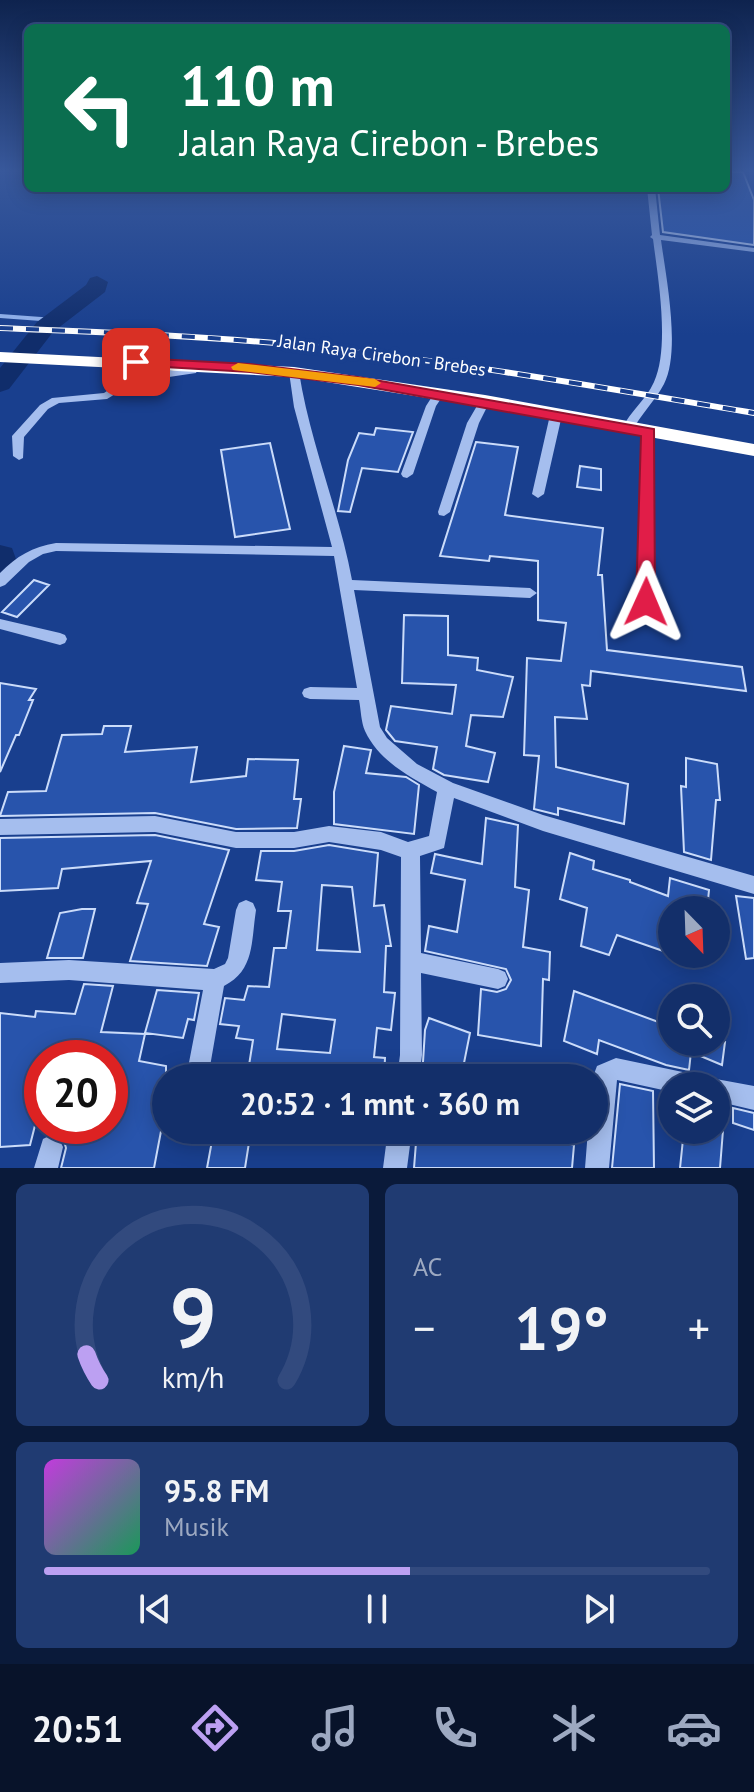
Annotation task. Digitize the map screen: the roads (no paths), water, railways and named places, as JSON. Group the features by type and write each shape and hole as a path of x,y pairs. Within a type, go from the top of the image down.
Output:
{"highway":[{"name":"Jalan Raya Cirebon - Brebes","path":"3,348 294,372 556,415 754,437"},
{"name":"Jalan Raya Cirebon - Brebes","path":"52,352 332,365 630,422 649,433 754,450"}],"street":[{"path":"630,422 660,382 668,348 653,227"},
{"path":"654,237 754,250"},
{"path":"19,456 18,436 44,407 56,400 107,396 132,379 183,375 192,371 195,365"},
{"path":"294,372 299,407 340,552 372,728 381,743 411,769 447,788 543,823 754,885"},
{"path":"407,474 431,406 439,394"},
{"path":"444,512 473,423 485,401"},
{"path":"538,494 556,415"},
{"path":"646,602 649,433"},
{"path":"0,582 23,558 42,548 340,552"},
{"path":"346,585 530,593"},
{"path":"0,624 60,639"},
{"path":"310,693 366,694"},
{"path":"0,827 155,824 236,840 294,840 329,834 381,841 408,851 437,842 447,788"},
{"path":"408,851 411,857 410,1064"},
{"path":"0,973 69,970 215,980 232,971 238,961 246,910"},
{"path":"411,961 498,979"},
{"path":"200,1064 215,980"},
{"path":"597,1168 605,1074 616,1069 658,1078"},
{"path":"730,1093 754,1098"},
{"path":"395,1168 398,1144"}],"waterway":[{"path":"0,384 45,327 97,287 97,282"},
{"path":"0,316 55,320"},
{"path":"0,556 0,562"}],"railway":[{"path":"0,328 214,338 344,350 520,374 754,413"}]}
